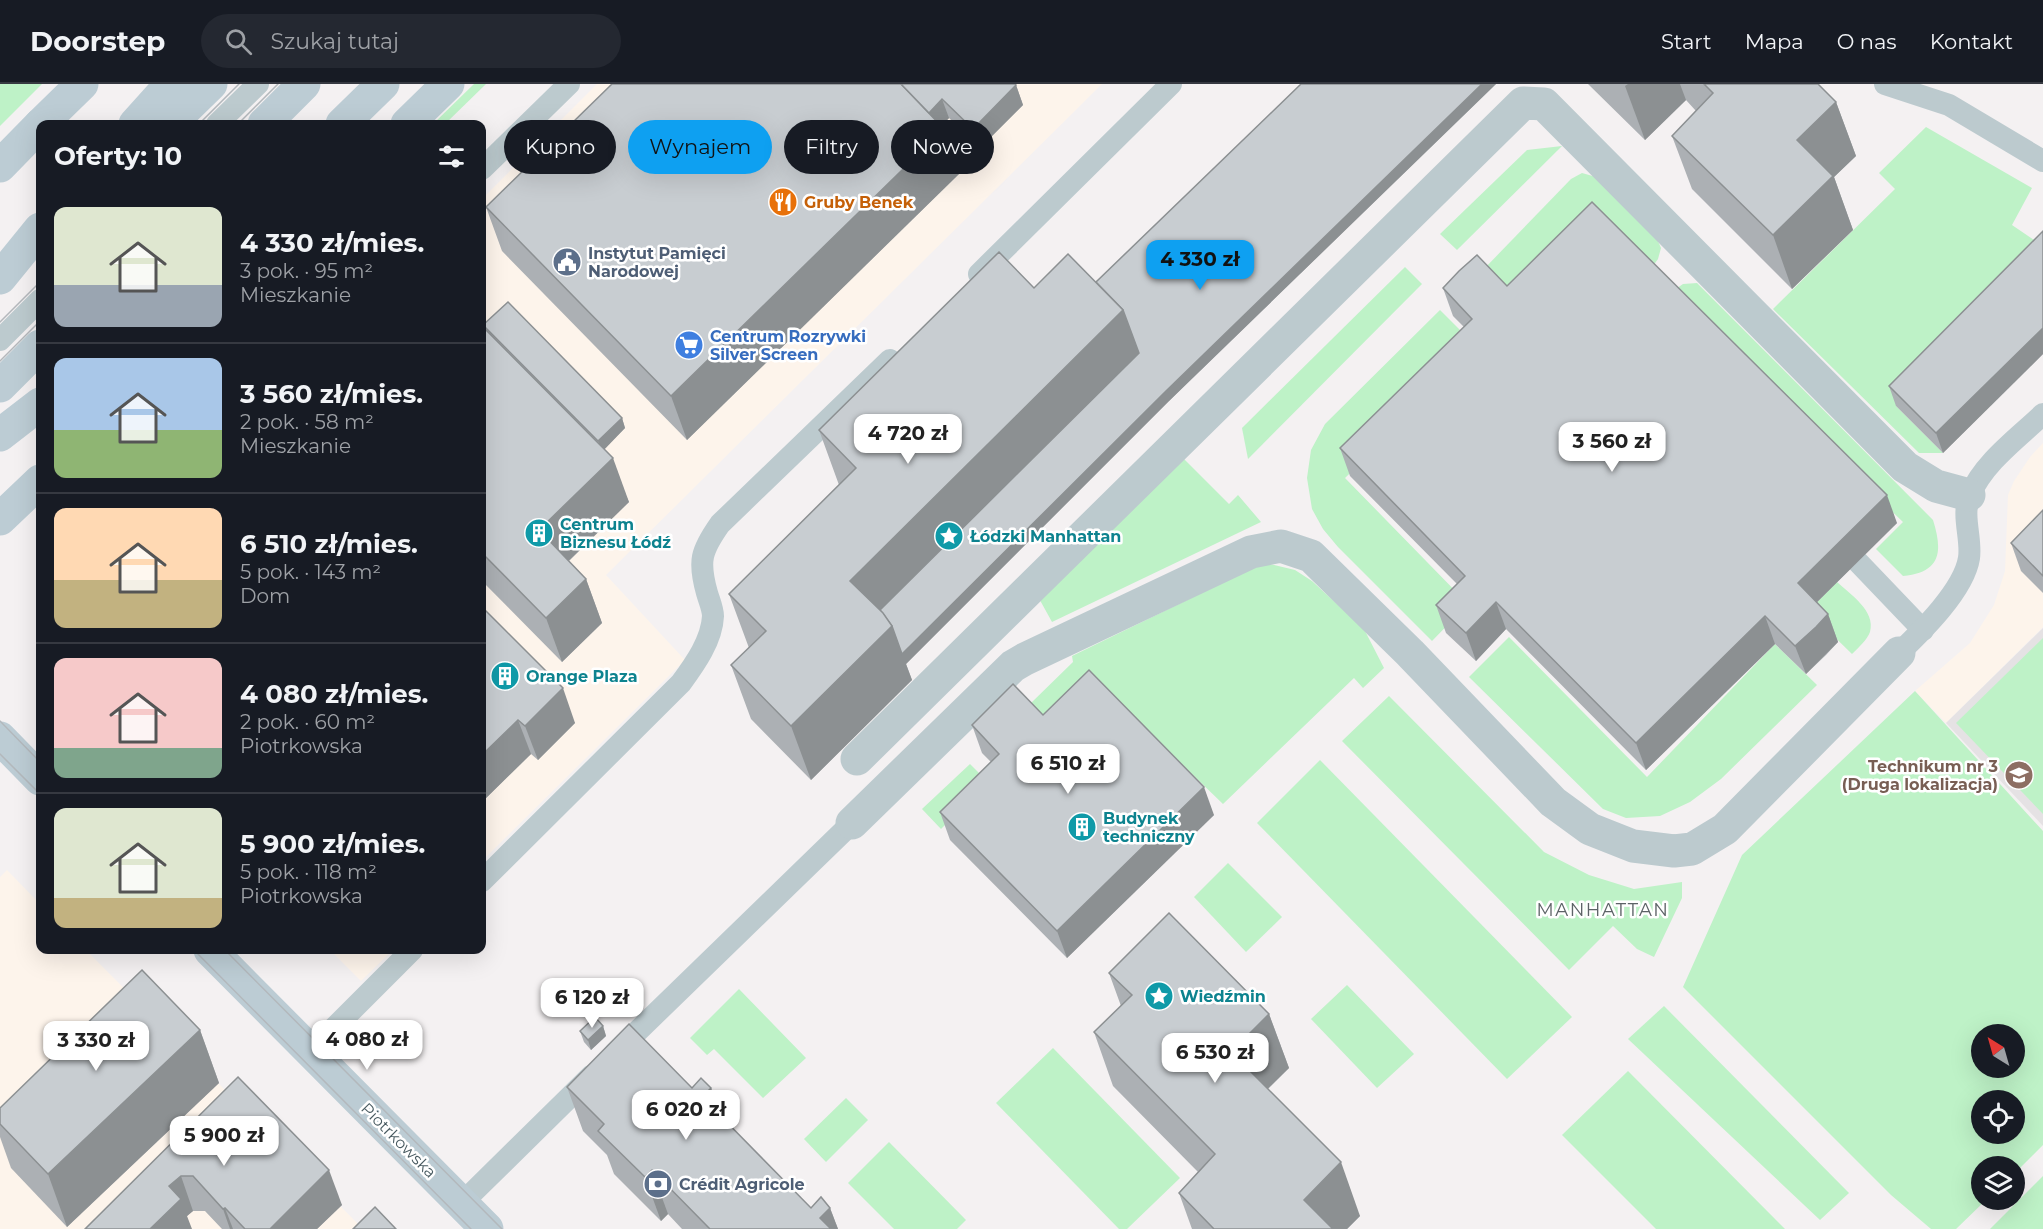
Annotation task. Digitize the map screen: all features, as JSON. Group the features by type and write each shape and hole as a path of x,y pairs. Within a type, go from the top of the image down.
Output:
{"main road":[{"path":"46,120 82,84"},
{"path":"139,120 171,84"},
{"path":"174,120 211,84"},
{"path":"268,120 304,84"},
{"path":"346,120 383,84"},
{"path":"411,120 448,84"},
{"path":"0,166 36,130"},
{"path":"0,278 36,234"},
{"path":"0,294 36,257"},
{"path":"0,386 36,350"},
{"path":"0,435 36,408"},
{"path":"0,519 36,485"},
{"path":"0,738 36,775"},
{"name":"Piotrkowska","path":"214,954 487,1229"}],"street":[{"path":"857,759 1523,103 1544,104 1905,467 1936,486 1970,495"},
{"path":"852,823 1013,666 1251,552 1281,546 1311,556 1410,653 1553,802 1590,829 1612,840 1646,849 1674,851 1692,849 1725,829 1899,653"}],"lane":[{"path":"221,120 258,84"},
{"path":"486,165 569,84"},
{"path":"968,285 1171,84"},
{"path":"1885,84 1949,105 2043,161"},
{"path":"0,340 36,304"},
{"path":"486,877 681,683 692,668 707,640 713,615 702,573 701,559 706,544 720,524 908,343"},
{"path":"1899,653 1923,630 1961,582 1969,559 1967,509 1970,495 1987,468 2043,414"},
{"path":"1857,561 1923,630"},
{"path":"462,1203 852,823"},
{"path":"311,1051 408,954"}],"shaded area":[{"path":"597,84 1102,84 606,575 685,660 486,857 486,195 507,174 616,174 616,120 561,120"},
{"path":"2043,443 2043,627 1946,723 1915,691 1970,643 1994,605 2005,571 2008,495 2014,481 2030,457"},
{"name":"Technikum nr 3 (Druga lokalizacja)","path":"2043,628 2043,826 1946,723"},
{"path":"7,870 36,900 36,954 90,954 363,1229 0,1229 0,877"},
{"path":"334,954 389,954 361,981"}],"green space":[{"path":"0,84 42,84 0,126"},
{"path":"474,84 486,84 449,120 437,120"},
{"path":"1926,127 2032,188 2012,225 2043,246 1896,406 1943,453 1919,453 1773,309 1895,189 1879,173"},
{"path":"1562,146 1457,250 1440,234 1527,150"},
{"path":"1582,173 1596,177 1657,239 1661,248 1658,259 1648,273 1518,307 1482,271 1571,179"},
{"path":"1405,267 1422,284 1248,459 1242,428"},
{"path":"1697,283 1933,520 1938,551 1932,565 1916,574 1903,576 1876,549 1903,522 1667,295 1683,284"},
{"path":"1440,310 1478,348 1345,478 1468,604 1432,641 1338,547 1323,529 1312,509 1307,478 1311,450 1325,424"},
{"path":"1178,453 1229,504 1238,495 1261,522 1052,622 1036,593"},
{"path":"1270,564 1295,570 1312,581 1364,629 1384,668 1363,688 1354,678 1223,804 1100,685 1055,728 1031,703 1073,662 1072,656 1257,566"},
{"path":"1837,582 1866,610 1871,624 1867,638 1852,654 1808,611"},
{"path":"1509,637 1647,777 1775,644 1817,685 1721,779 1690,802 1660,816 1626,818 1603,809 1469,677"},
{"name":"Technikum nr 3 (Druga lokalizacja)","path":"2043,638 2043,814 1956,723"},
{"path":"1915,691 2043,831 2043,1145 2025,1163 2025,1156 1971,1156 1971,1210 1976,1210 1956,1229 1931,1229 1891,1195 1683,987 1742,855"},
{"path":"1389,696 1544,852 1589,875 1634,889 1682,882 1682,898 1654,957 1637,949 1613,926 1569,970 1342,741"},
{"path":"1320,760 1572,1017 1507,1079 1257,823"},
{"path":"970,764 988,782 941,829 922,809"},
{"path":"1228,863 1282,917 1246,952 1194,897"},
{"path":"1347,985 1414,1054 1377,1088 1311,1019"},
{"path":"739,989 806,1058 763,1098 714,1049 707,1055 690,1038"},
{"path":"1664,1006 1849,1193 1820,1220 1628,1039"},
{"path":"1053,1048 1180,1178 1127,1229 1119,1229 996,1103"},
{"path":"1628,1071 1785,1229 1656,1229 1562,1135"},
{"path":"846,1098 868,1120 826,1162 804,1139"},
{"path":"889,1142 966,1220 957,1229 894,1229 848,1183"},
{"path":"2043,1176 2043,1229 1990,1229 2009,1210 2025,1210 2025,1194"}],"building":[{"name":"Centrum Rozrywki Silver Screen","path":"612,84 901,84 935,120 891,120 891,174 898,174 671,396 486,207 520,174 616,174 616,120 575,120"},
{"path":"901,84 1016,85 982,120 964,120 942,99 929,113"},
{"path":"1301,84 1482,84 1166,391 902,654 892,626 880,610 1139,353 1123,310 1096,282"},
{"path":"1704,84 1818,84 1836,102 1797,140 1833,176 1773,235 1672,136 1713,93"},
{"path":"1592,202 1887,495 1798,583 1828,614 1816,627 1795,646 1765,616 1636,743 1496,602 1466,633 1436,605 1465,576 1340,448 1472,319 1443,288 1459,271 1477,255 1507,286"},
{"path":"2043,231 2043,328 1936,433 1889,386"},
{"path":"999,252 1034,288 1068,254 1123,310 850,581 883,613 892,626 791,726 731,665 766,631 729,594 856,468 819,430"},
{"path":"508,302 622,418 598,441 486,328 486,322"},
{"name":"Centrum Biznesu Łódź","path":"486,330 613,458 539,530 586,579 546,618 486,557"},
{"path":"2043,510 2043,576 2011,543"},
{"path":"486,611 563,688 525,726 518,720 486,751"},
{"name":"Budynek techniczny","path":"1089,670 1204,787 1057,931 940,812 999,754 972,725 1013,684 1043,715"},
{"path":"1169,913 1269,1014 1231,1052 1341,1162 1304,1200 1333,1229 1214,1229 1179,1193 1215,1154 1094,1032 1132,995 1109,973"},
{"path":"142,970 200,1030 48,1174 0,1124 0,1108"},
{"path":"595,1017 603,1026 588,1040 580,1031"},
{"path":"629,1024 692,1088 701,1078 711,1088 702,1097 811,1208 821,1197 830,1208 820,1218 831,1229 710,1229 652,1170 645,1177 598,1131 604,1124 567,1087"},
{"path":"238,1077 329,1170 270,1229 245,1229 193,1176 181,1176 169,1186 181,1199 150,1229 85,1229"},
{"path":"375,1207 396,1229 353,1229"}],"tram line":[{"path":"203,120 239,84"},
{"path":"242,120 278,84"},
{"path":"0,322 36,286"},
{"path":"0,361 36,325"},
{"path":"0,721 36,758"},
{"path":"0,754 36,790"},
{"path":"198,954 471,1229"},
{"path":"229,954 502,1229"}],"place":[{"name":"Gruby Benek","path":"783,202"},
{"name":"Instytut Pamięci Narodowej","path":"567,262"},
{"name":"Centrum Rozrywki Silver Screen","path":"689,345"},
{"name":"Centrum Biznesu Łódź","path":"539,533"},
{"name":"Łódzki Manhattan","path":"949,536"},
{"name":"Orange Plaza","path":"505,676"},
{"name":"Technikum nr 3 (Druga lokalizacja)","path":"2019,775"},
{"name":"Budynek techniczny","path":"1082,827"},
{"name":"Wiedźmin","path":"1159,996"},
{"name":"Crédit Agricole","path":"658,1184"}],"district":[{"name":"MANHATTAN","path":"1603,910"}]}
